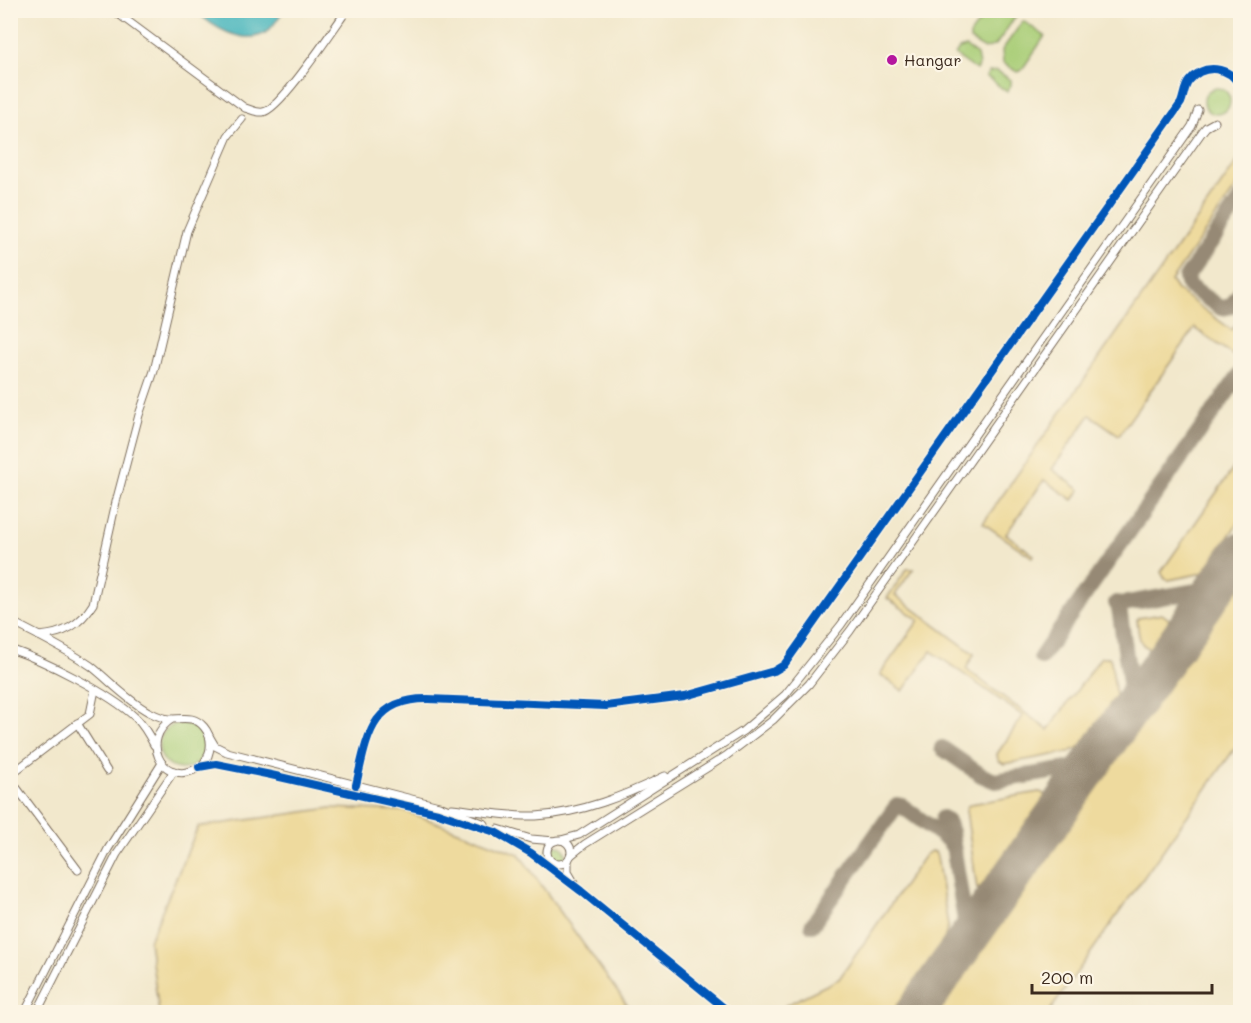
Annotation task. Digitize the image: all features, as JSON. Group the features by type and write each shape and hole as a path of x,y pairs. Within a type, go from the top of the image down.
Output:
{"street":[{"path":"113,10 245,108 263,112 270,109 283,96 347,10"},
{"path":"356,785 368,737 374,724 389,708 402,701 428,699 606,706 684,696 774,671 784,665 1181,103 1188,81 1204,70 1216,68 1230,74 1240,86"},
{"path":"10,621 49,640 91,666 150,713 172,719 189,718 204,727 215,746 227,752 439,806 516,836 538,840 558,840 579,835 720,747 785,695 822,650 1192,126 1198,110"},
{"path":"39,636 53,635 71,628 86,615 93,604 116,502 157,360 187,231 228,136 242,119"},
{"path":"531,853 561,864 585,844 749,740 793,702 850,631 1202,132 1215,122"},
{"path":"14,650 95,690 136,718 144,727 162,763 174,771 186,772 199,767 220,765 438,813 495,832 531,853 729,1012"},
{"path":"78,870 10,777 90,714 95,690"},
{"path":"155,747 159,730 172,719"},
{"path":"77,723 107,771"},
{"path":"199,767 208,756 210,741 208,734"},
{"path":"439,806 535,816 560,813 616,799 720,747"},
{"path":"25,1012 108,849 162,763"},
{"path":"37,1012 117,854 174,771"},
{"path":"558,840 568,845 568,872 580,891"},
{"path":"558,840 547,848 551,861 564,879"}],"green space":[{"path":"987,11 1009,11 1016,16 996,45 985,49 970,40 970,35"},
{"path":"1023,21 1045,36 1021,71 1017,72 1003,63 1002,50"},
{"path":"966,47 977,55 979,65 976,70 955,55 959,49"},
{"path":"997,71 1011,80 1007,92 986,76 989,72"},
{"path":"1217,88 1226,92 1230,101 1226,110 1217,114 1208,110 1204,101 1208,92"},
{"path":"182,723 198,730 205,746 198,762 182,769 166,762 159,746 166,730"},
{"path":"556,845 563,848 566,855 563,862 556,865 549,862 546,855 549,848"}],"sand":[{"path":"1240,158 1240,182 1171,281 1177,290 1232,330 1240,319 1240,354 1234,356 1195,328 1119,435 1090,415 1052,469 1080,490 1073,500 1044,480 1006,534 1034,555 1032,557 983,523"},
{"path":"1240,459 1240,520 1203,573 1165,579 1161,572"},
{"path":"907,569 913,569 895,595 974,654 966,669 1048,730 1101,657 1109,657 1116,696 1081,746 1069,752 1004,764 998,760 997,754 1023,716 931,651 903,691 880,674 919,620 887,598"},
{"path":"1240,585 1240,741 1049,1012 938,1012"},
{"path":"1162,614 1170,620 1150,649 1141,641 1137,620"},
{"path":"1039,792 1045,797 980,888 977,889 967,807 971,804"},
{"path":"331,808 406,811 519,854 632,1012 159,1012 149,941 198,827"},
{"path":"931,851 935,852 937,857 948,926 944,940 892,1012 781,1012 786,1005 839,979 925,855"}],"water":[{"path":"196,11 283,11 265,33 247,37 237,36 219,28"}],"taxiway":[{"path":"1240,200 1186,278 1190,287 1221,308 1231,305 1240,293"},
{"path":"1041,657 1240,374"},
{"path":"1131,709 1132,696 1119,608 1116,603 1122,604 1208,589 1219,584"},
{"path":"942,748 981,775 995,781 1080,767 1100,753"},
{"path":"812,925 897,805 902,806 948,840 953,847"},
{"path":"943,818 948,823 951,832 966,928 962,947"}],"runway":[{"path":"916,1012 1240,553"}],"cycle path":[{"path":"356,785 368,737 374,724 394,706 409,701 428,699 606,706 685,696 774,671 784,665 1181,103 1189,81 1202,71 1216,69 1230,74 1240,86"},
{"path":"199,767 216,764 271,775 438,813 495,832 531,853 581,891 729,1012"}],"place":[{"name":"Hangar","path":"892,60"}]}
